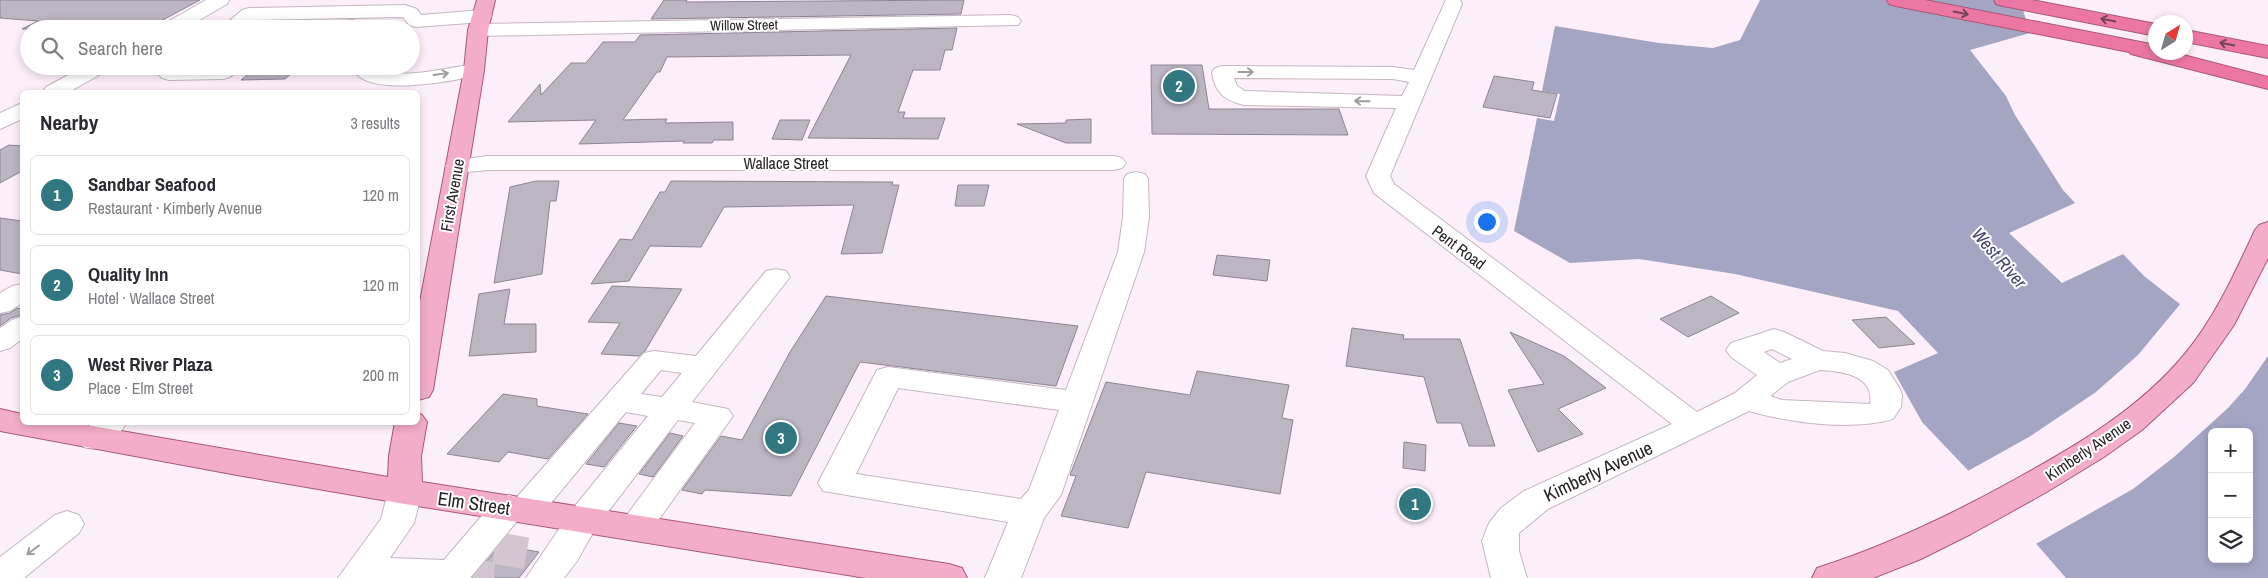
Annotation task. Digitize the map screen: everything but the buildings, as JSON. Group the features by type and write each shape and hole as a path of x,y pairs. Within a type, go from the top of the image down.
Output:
{"highway":[{"path":"1896,0 2148,49"},
{"path":"2003,0 2148,28"},
{"path":"2193,37 2268,52"},
{"path":"2100,40 2268,83"},
{"path":"2193,59 2268,74"}],"main road":[{"name":"First Avenue","path":"420,379 482,15"},
{"name":"Kimberly Avenue","path":"1830,578 1915,546 1957,526 2057,471 2122,428 2181,377 2207,343 2234,300 2268,230"},
{"name":"Elm Street","path":"0,420 20,422"},
{"name":"Elm Street","path":"47,425 103,431 405,492 635,527 851,570 949,578"},
{"path":"405,492 405,456 410,425"}],"street":[{"path":"184,20 220,0"},
{"name":"Pent Road","path":"1453,4 1411,104 1386,154 1378,176 1383,188 1695,426"},
{"path":"241,20 249,14 405,11 410,13 410,20"},
{"path":"290,20 298,13"},
{"name":"Willow Street","path":"420,24 482,15 1011,21"},
{"path":"372,75 381,79 417,78 474,70"},
{"path":"1411,104 1390,101 1244,98 1228,91 1224,87 1222,72 1393,73 1422,77"},
{"path":"58,90 85,75"},
{"path":"0,122 20,111"},
{"name":"Wallace Street","path":"457,166 488,163 1125,171 1136,217 1131,252 1078,402"},
{"path":"546,564 564,552 583,520 703,366 776,277"},
{"path":"0,305 20,293"},
{"path":"0,342 20,327"},
{"path":"1777,376 1741,350 1774,338 1818,360"},
{"path":"358,574 469,564 654,360 703,366"},
{"name":"Kimberly Avenue","path":"1510,578 1500,551 1500,534 1512,516 1536,500 1695,426 1746,400 1777,376 1818,360 1845,362 1862,368 1877,378 1887,395 1882,412 1864,415 1782,410 1746,400"},
{"path":"1003,578 1029,513 1044,495 1078,402 888,377 835,483 1029,513"},
{"path":"618,400 717,416 635,527"},
{"path":"358,574 397,523 405,492"},
{"path":"0,577 67,524"}],"water":[{"name":"West River","path":"1760,0 2020,0 2030,33 1970,50 2006,96 2015,115 2063,190 2075,203 2009,233 2062,283 2123,254 2144,276 2240,351 2268,356 2268,578 2066,578 2019,524 1922,422 1894,372 1938,353 1898,311 1735,274 1639,259 1570,263 1514,231 1537,118 1554,121 1560,94 1542,91 1555,26 1659,43 1713,48 1740,40"}],"pier":[{"path":"2182,302 2241,348 2268,354 2268,356 2245,389 2228,408 2174,457 2133,489 2034,545 1966,472 2029,437 2096,392 2138,355"}],"tunnel":[{"path":"495,548 537,555"},
{"path":"473,576 494,578"}],"place":[{"name":"Quality Inn","path":"1179,86"},
{"name":"West River Plaza","path":"781,438"},
{"name":"Sandbar Seafood","path":"1415,504"}]}
